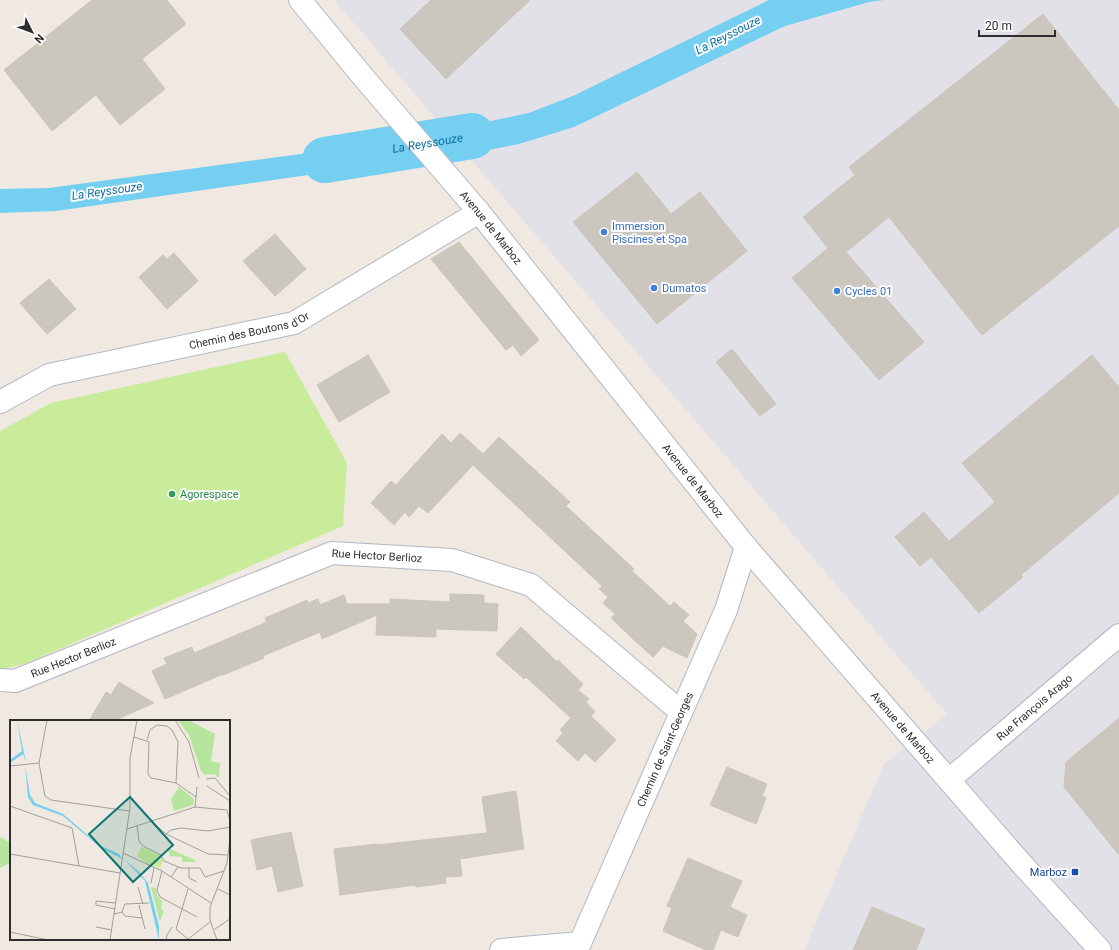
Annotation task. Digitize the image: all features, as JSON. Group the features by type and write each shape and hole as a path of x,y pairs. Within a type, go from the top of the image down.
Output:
{"street":[{"name":"Avenue de Marboz","path":"300,0 364,78 479,212 746,546 1020,862 1100,950"},
{"name":"Chemin des Boutons d'Or","path":"0,402 49,375 294,323 479,212"},
{"name":"Chemin de Saint-Georges","path":"578,946 726,610 746,546"},
{"name":"Rue Hector Berlioz","path":"0,680 15,681 332,553 452,560 532,585 681,712"},
{"name":"Rue François Arago","path":"949,780 1119,635"},
{"path":"500,950 578,946"}],"shaded area":[{"path":"334,0 1119,0 1119,950 804,950 884,764 947,714"}],"green space":[{"name":"Agorespace","path":"285,352 347,463 343,526 27,663 0,669 0,431 51,403"},
{"path":"0,837 10,842 10,863 0,868"}],"water":[{"path":"769,0 884,0 869,2 785,26 574,127 519,144 447,159 423,135 529,113 575,95"},
{"path":"382,143 399,162 56,211 0,213 0,189 49,188"}],"building":[{"path":"92,0 167,0 186,24 142,59 165,89 120,125 96,95 52,131 4,70"},
{"path":"431,0 530,0 446,79 400,29"},
{"path":"1043,14 1119,110 1119,226 982,335 889,217 846,252 924,342 879,380 792,278 828,248 803,217 855,175 849,167"},
{"path":"637,172 671,214 700,192 747,251 657,324 573,222"},
{"path":"275,234 306,269 275,296 243,261"},
{"path":"459,242 539,340 521,356 513,345 506,350 431,259"},
{"path":"174,253 198,281 167,309 139,277 163,255 167,259"},
{"path":"49,279 76,309 47,334 20,303"},
{"path":"732,349 776,404 760,416 716,362"},
{"path":"368,355 390,392 339,422 317,385"},
{"path":"1092,355 1119,387 1119,493 1021,575 1023,577 979,613 931,557 920,566 895,537 924,512 949,541 995,502 962,463"},
{"path":"460,433 483,454 499,437 570,502 566,506 634,569 632,571 670,606 674,602 689,615 683,621 697,634 687,658 663,646 653,657 633,639 611,618 615,614 603,603 608,597 599,589 602,586 473,465 428,513 419,506 409,517 405,512 394,525 371,503 391,481 396,485 442,434 451,443"},
{"path":"450,594 484,595 484,603 498,604 497,631 436,629 436,637 376,635 377,615 322,639 320,632 263,656 264,658 165,699 152,671 167,664 164,658 192,647 194,653 267,622 265,618 307,600 308,603 318,599 320,605 344,595 347,604 390,604 390,599 450,602"},
{"path":"521,627 557,662 558,660 583,684 578,690 589,699 586,702 595,712 591,716 616,740 595,762 585,753 578,761 556,741 563,733 560,730 571,718 526,677 524,679 496,654"},
{"path":"119,682 154,703 115,720 90,720 106,692 111,695"},
{"path":"1119,718 1119,855 1064,787 1066,762"},
{"path":"727,767 767,784 762,796 766,798 756,824 710,805"},
{"path":"516,791 524,849 460,859 462,876 445,877 446,883 416,887 416,885 340,895 334,849 487,833 482,797"},
{"path":"291,832 303,886 278,892 272,866 257,870 251,840"},
{"path":"688,858 742,881 730,907 747,915 738,937 721,930 713,950 706,950 663,931 672,908 667,906"},
{"path":"872,907 925,929 916,950 853,950"}],"waterway":[{"name":"La Reyssouze","path":"325,160 472,136"}],"place":[{"name":"Immersion Piscines et Spa","path":"604,232"},
{"name":"Dumatos","path":"654,288"},
{"name":"Cycles 01","path":"837,291"},
{"name":"Agorespace","path":"172,494"},
{"name":"Marboz","path":"1075,872"}]}
